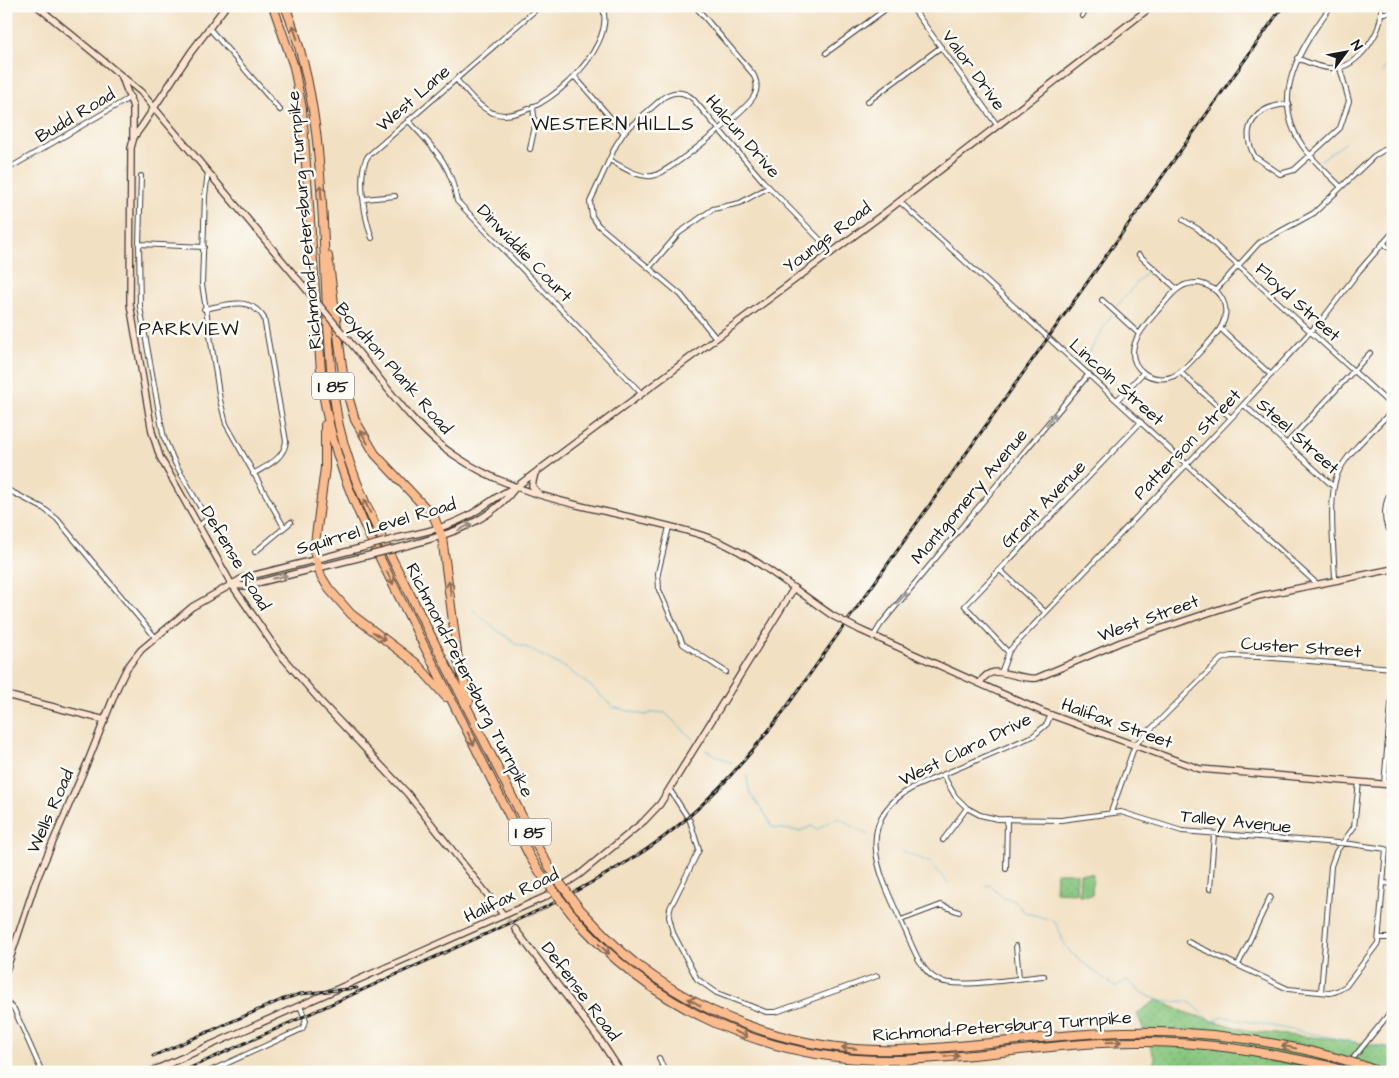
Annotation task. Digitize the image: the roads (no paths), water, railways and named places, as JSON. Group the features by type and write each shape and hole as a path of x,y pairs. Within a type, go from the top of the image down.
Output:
{"highway":[{"name":"Richmond-Petersburg Turnpike","path":"273,6 294,68 302,109 324,402 335,451 355,507 530,857 545,880 586,932 614,958 669,999 706,1020 753,1039 798,1051 847,1059 896,1060 1087,1044 1170,1042 1260,1052 1329,1066 1347,1072"},
{"name":"Richmond-Petersburg Turnpike","path":"285,6 298,40 309,89 322,219 334,395 349,461 376,527 532,837 554,875 579,908 625,955 659,981 695,1002 749,1026 814,1044 856,1049 900,1050 1090,1033 1160,1032 1251,1040 1337,1058 1380,1072"},
{"path":"322,219 344,382 351,410 375,454 430,512 440,528 460,672 483,737"},
{"path":"324,402 326,458 316,525 316,564 329,589 351,614 416,663 432,680 460,717"}],"street":[{"name":"Boydton Plank Road","path":"37,6 119,72 154,108 421,427 443,447 482,472 516,487 542,496 701,535 723,544 794,588 847,624"},
{"name":"Defense Road","path":"133,140 226,6"},
{"name":"West Lane","path":"372,238 362,181 365,160 408,120 540,6"},
{"path":"456,80 477,102 493,113 511,113 533,106 575,77 592,54 603,30 605,18 602,6"},
{"path":"609,160 642,176 659,175 718,129 752,99 756,82 753,74 695,6"},
{"path":"826,54 890,6"},
{"name":"Valor Drive","path":"911,6 997,125"},
{"path":"1082,16 1088,6"},
{"name":"Youngs Road","path":"516,487 832,252 1152,6"},
{"path":"1331,6 1297,58 1291,78 1289,104 1297,136 1311,155 1341,187"},
{"path":"1297,58 1320,68 1340,68 1352,64 1361,55 1377,32 1381,6"},
{"path":"1381,13 1393,13"},
{"path":"209,28 280,110"},
{"path":"867,102 941,47"},
{"path":"1289,104 1266,108 1253,121 1249,134 1253,154 1258,160 1280,174 1294,170 1336,134 1346,115 1349,100 1340,68"},
{"name":"Defense Road","path":"119,72 131,97 133,140 131,153 129,287 132,326 156,445 167,470 232,585 295,673 407,793 502,912"},
{"path":"575,77 624,133"},
{"name":"Halcun Drive","path":"716,338 688,301 598,225 592,216 591,198 624,133 664,97 676,92 685,94 693,99 768,187 832,252"},
{"name":"Budd Road","path":"6,170 131,97"},
{"path":"530,149 535,126 533,106"},
{"name":"Dinwiddie Court","path":"408,120 443,158 450,174 457,201 642,394"},
{"path":"1216,290 1264,239 1306,218 1374,156 1384,150 1393,149"},
{"path":"208,172 204,196 202,284 204,309 224,418 253,474 284,527"},
{"path":"141,176 138,244 140,307 164,438 175,463 207,519 199,526"},
{"path":"650,267 679,233 713,209 740,203 768,187"},
{"path":"365,199 395,196"},
{"name":"Lincoln Street","path":"899,201 1316,583"},
{"name":"Floyd Street","path":"1183,220 1196,228 1393,408"},
{"name":"Patterson Street","path":"1001,673 1008,652 1232,418 1310,332 1393,232"},
{"path":"1383,243 1393,251"},
{"path":"138,244 204,247"},
{"path":"1139,255 1177,289"},
{"path":"1199,283 1216,290 1223,300 1225,310 1220,328 1180,372 1163,378 1150,377 1143,373 1134,356 1134,345 1138,333 1177,289 1188,284 1199,283"},
{"path":"1102,300 1138,333"},
{"path":"204,309 249,304 258,309 264,318 286,448 277,460 253,474"},
{"path":"1220,328 1271,375"},
{"path":"1286,444 1370,353"},
{"path":"1180,372 1232,418"},
{"path":"1117,400 1143,373"},
{"name":"Montgomery Avenue","path":"873,637 881,624 1088,374"},
{"name":"Steel Street","path":"1244,404 1334,487"},
{"path":"1335,580 1334,487 1344,464 1393,408"},
{"name":"Grant Avenue","path":"1008,652 965,606 1141,422"},
{"path":"534,473 532,486 542,496"},
{"name":"Squirrel Level Road","path":"316,564 362,548 440,528 466,517 502,492 516,487"},
{"name":"Squirrel Level Road","path":"105,720 127,668 141,650 192,606 243,578 366,556 442,536 482,517 507,499 516,487"},
{"path":"6,488 43,508 57,519 155,637"},
{"path":"1393,488 1387,498 1386,510 1386,527 1393,533"},
{"path":"255,552 291,522"},
{"path":"669,527 658,573 659,590 683,644 726,672"},
{"name":"West Street","path":"1001,673 1025,678 1037,678 1170,624 1259,596 1393,569"},
{"path":"1000,570 1045,612"},
{"name":"Halifax Road","path":"150,1072 450,940 545,897 566,885 648,818 670,790 794,588"},
{"name":"Halifax Street","path":"847,624 1034,708 1210,772 1393,785"},
{"name":"Custer Street","path":"1112,812 1135,745 1217,662 1225,657 1393,668"},
{"path":"980,683 987,673 1001,673"},
{"path":"1384,784 1393,682"},
{"path":"6,695 105,720"},
{"name":"West Clara Drive","path":"1044,976 962,984 940,981 924,969 876,860 877,832 888,808 899,796 914,787 1033,736 1043,728 1051,714"},
{"name":"Wells Road","path":"6,971 36,881 105,720"},
{"path":"943,775 955,796 966,808 943,840"},
{"path":"1321,992 1331,866 1342,844 1354,827 1359,782"},
{"path":"670,790 690,821 699,850 695,862 670,908 669,917 674,933 693,974 701,984 740,1002 771,1012 877,976"},
{"name":"Talley Avenue","path":"966,808 990,818 1007,820 1061,820 1112,812 1129,813 1182,832 1385,848 1387,851 1384,883"},
{"path":"1006,869 1007,820"},
{"path":"1210,889 1214,834"},
{"path":"1188,942 1288,988 1321,992 1337,991 1346,986 1374,951 1379,938 1384,883 1393,884"},
{"path":"1238,965 1270,897"},
{"path":"901,920 941,905 959,912"},
{"name":"Defense Road","path":"515,929 602,1043 621,1072"},
{"path":"1379,938 1393,938"},
{"path":"1016,946 1019,978"},
{"path":"6,1002 14,1008 42,1072"},
{"path":"208,1072 302,1029 306,1021 300,1006"},
{"path":"1342,1072 1393,1009"},
{"path":"659,1058 665,1072"}],"waterway":[{"path":"1382,72 1393,58"},
{"path":"1321,160 1345,143"},
{"path":"1116,307 1149,269"},
{"path":"1084,361 1112,314"},
{"path":"473,610 498,631 510,638 515,644 525,647 566,668 592,687 613,707 645,715 655,712 665,713 694,740"},
{"path":"706,750 733,764"},
{"path":"746,775 751,795 774,828 800,831 812,826 817,830 839,818 868,835"},
{"path":"903,851 931,863 948,883"},
{"path":"985,886 990,885 1003,898 1014,900 1024,912 1051,920 1057,925 1064,943 1071,953 1115,987 1127,980 1141,992 1158,1000 1189,1002 1210,1020 1214,1021 1222,1017 1230,1018 1355,1042"},
{"path":"1371,1045 1393,1050"}],"tunnel":[{"path":"502,913 515,929"}],"railway":[{"path":"181,1072 548,906 611,872 647,849 686,820 721,786 783,712 1283,6"},
{"path":"153,1056 281,1000 300,994 357,988"}],"district":[{"name":"WESTERN HILLS","path":"613,123"},
{"name":"PARKVIEW","path":"189,328"}]}
